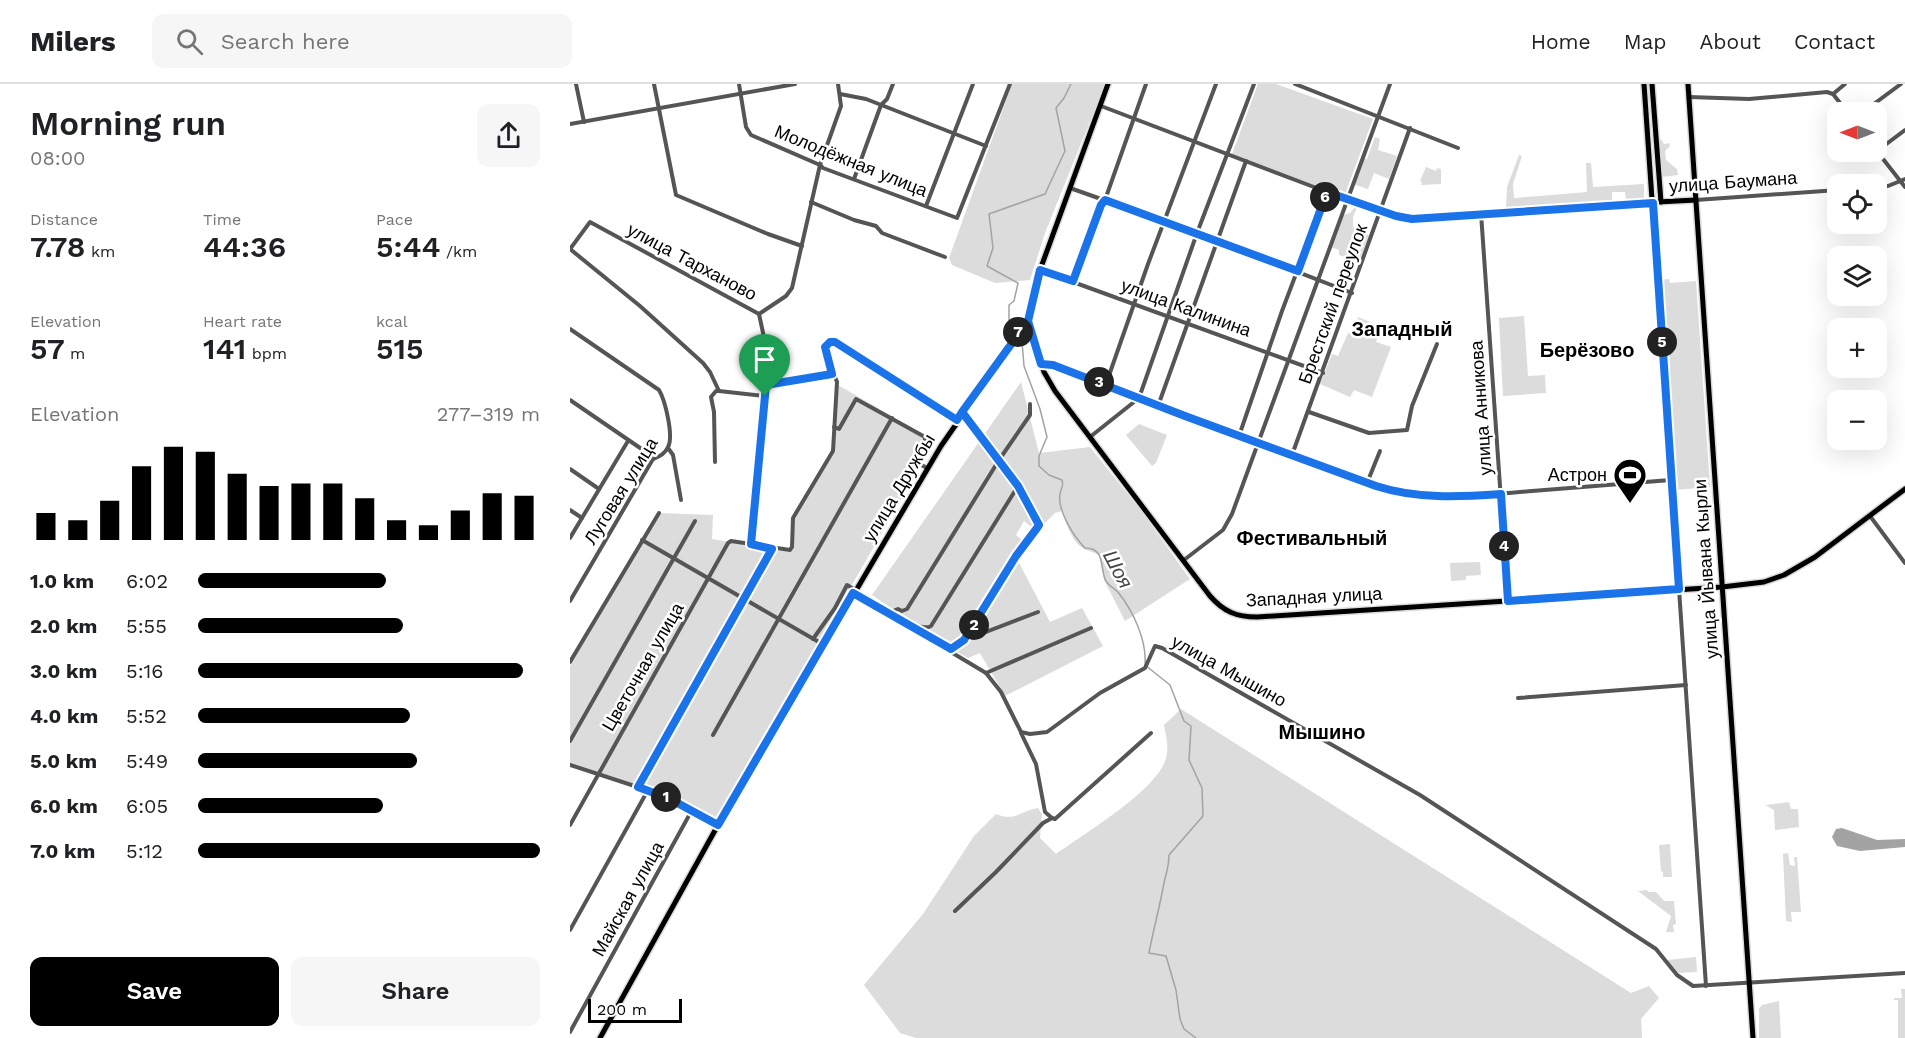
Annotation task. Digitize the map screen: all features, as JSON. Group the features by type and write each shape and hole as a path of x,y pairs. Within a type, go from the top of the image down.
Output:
{"main road":[{"name":"улица Дружбы","path":"600,1038 718,825 927,468 962,412 1028,321 1040,270 1108,84"},
{"name":"улица Йывана Кырли","path":"1644,84 1679,589"},
{"path":"1652,84 1660,202"},
{"name":"улица Йывана Кырли","path":"1688,84 1753,1038"},
{"path":"1648,142 1656,141"},
{"name":"улица Баумана","path":"1653,203 1696,200"},
{"name":"Западная улица","path":"1028,321 1041,364 1054,391 1221,607 1232,614 1245,617 1722,587 1764,582 1784,575 1811,559 1905,489"}],"street":[{"path":"576,84 584,122"},
{"path":"654,84 676,195 802,246"},
{"name":"Молодёжная улица","path":"739,84 746,127 751,135 823,168 957,218 986,146"},
{"path":"570,124 795,84"},
{"path":"759,314 786,297 794,281 820,165 841,106 838,84"},
{"path":"854,179 881,105 887,99 893,84"},
{"path":"926,206 973,84"},
{"path":"840,94 881,105 986,146 1010,84"},
{"path":"1073,281 1101,205 1105,200 1146,84"},
{"path":"1106,384 1216,84"},
{"path":"1090,437 1139,398 1197,233 1254,84"},
{"path":"1295,84 1458,147"},
{"path":"1184,560 1223,530 1229,520 1390,84"},
{"path":"1833,93 1845,84"},
{"path":"1876,102 1900,84"},
{"path":"1689,97 1749,99 1827,92 1833,93 1840,102"},
{"name":"улица Баумана","path":"1101,106 1133,120 1403,219 1653,203"},
{"name":"Брестский переулок","path":"1292,455 1410,128"},
{"path":"1887,144 1905,130"},
{"path":"1158,406 1246,161"},
{"path":"1887,162 1903,180 1905,187"},
{"path":"1887,186 1903,180"},
{"path":"1069,188 1197,233 1352,293"},
{"name":"улица Баумана","path":"1696,200 1827,191"},
{"path":"1239,436 1327,192"},
{"path":"811,202 854,220 876,226 882,233 945,257"},
{"name":"улица Анникова","path":"1481,213 1508,601"},
{"name":"улица Тарханово","path":"570,249 590,222 759,314 765,342 766,385 751,544"},
{"path":"570,249 640,306 703,363 710,372 718,391"},
{"name":"улица Калинина","path":"1040,270 1323,373"},
{"name":"Луговая улица","path":"570,329 659,390 669,428 668,448 659,457 653,459 570,601"},
{"path":"751,544 790,550 793,518 833,451 837,381 832,374 825,347 830,342 837,342 957,420"},
{"path":"1309,412 1369,433 1407,430 1412,406 1437,344"},
{"path":"1041,364 1053,365 1106,384 1139,398 1143,402 1401,494 1436,496 1501,494 1671,480"},
{"path":"766,385 832,374"},
{"path":"715,462 714,412 711,397 716,391 765,396"},
{"path":"834,427 839,429 856,399 924,438 903,484"},
{"path":"570,400 653,459"},
{"path":"890,616 893,611 907,609 999,460 1030,415 1030,404"},
{"path":"962,412 1018,486 1039,525 1016,556 964,640"},
{"path":"712,735 892,418"},
{"path":"570,538 628,441"},
{"path":"668,448 674,454 681,500"},
{"path":"1368,483 1380,451"},
{"path":"914,461 927,468"},
{"path":"570,469 599,489"},
{"path":"911,628 919,625 927,628 931,626 1018,486"},
{"path":"1401,494 1402,488"},
{"path":"570,510 582,518"},
{"path":"570,662 658,513"},
{"path":"1870,516 1905,563"},
{"path":"570,741 694,521"},
{"path":"642,540 824,645"},
{"name":"Цветочная улица","path":"570,825 728,543 731,541 751,544"},
{"path":"638,787 772,549"},
{"path":"813,639 835,608 847,585 890,616 986,673 1001,692 1036,764 1041,784 1042,802 1045,812 1052,818"},
{"name":"улица Йывана Кырли","path":"1679,589 1706,986"},
{"path":"949,649 964,640 1038,612"},
{"path":"986,673 1091,628"},
{"name":"улица Мышино","path":"1021,732 1030,734 1047,732 1100,693 1145,668 1155,646 1159,647 1420,795 1657,950 1687,983 1693,986 1706,986"},
{"path":"1518,698 1686,686"},
{"path":"954,911 1043,823 1058,817 1151,733"},
{"path":"570,765 648,790 718,825"},
{"path":"570,930 648,790"},
{"name":"Майская улица","path":"570,1032 692,810"},
{"path":"1706,986 1905,973"}],"shaded area":[{"path":"1012,84 1105,84 1045,233 1030,280 995,283 952,265 949,258"},
{"path":"1258,84 1276,84 1373,119 1344,197 1232,154"},
{"path":"1375,137 1380,139 1378,150 1397,156 1389,179 1374,173 1368,189 1353,184 1363,158 1367,159"},
{"path":"1659,139 1664,144 1669,143 1670,146 1665,151 1666,160 1677,169 1678,175 1662,177 1660,174"},
{"path":"1519,155 1522,156 1513,184 1514,198 1587,192 1586,163 1591,163 1593,187 1644,184 1644,201 1626,202 1625,192 1612,192 1612,202 1506,208 1507,187"},
{"path":"1426,167 1436,171 1437,168 1441,169 1441,184 1421,185 1420,181"},
{"path":"1357,207 1353,217 1353,227 1369,235 1359,262 1339,255 1339,250 1331,247 1343,215 1350,213"},
{"path":"1669,279 1670,283 1696,281 1710,487 1675,490 1660,280"},
{"path":"1524,316 1528,376 1545,375 1546,393 1503,396 1499,318"},
{"path":"1358,317 1382,327 1376,342 1391,347 1372,397 1354,390 1350,397 1320,384 1332,354 1338,356 1348,333 1352,333"},
{"path":"1021,382 1039,453 1090,447 1142,512 1190,579 1125,621 1104,580 1099,556 1077,544 1062,511 1055,513 1037,531 1024,521 1016,535 1028,545 1016,557 1050,622 1082,608 1103,646 1005,696 980,653 968,658 951,649 872,595"},
{"path":"838,385 935,441 718,817 713,819 659,790 657,792 570,765 570,666 659,513 713,515 712,539 790,552 793,546 794,518 834,451"},
{"path":"1139,424 1167,435 1156,463 1152,466 1126,435"},
{"path":"1480,562 1481,575 1466,576 1466,580 1451,581 1450,563"},
{"path":"1181,709 1631,993 1649,986 1659,998 1641,1019 1642,1038 916,1038 900,1033 864,985 923,914 974,836 996,814 1008,817 1038,808 1042,814 1040,838 1056,854 1117,812 1147,786 1165,761 1167,743 1164,725"},
{"path":"1789,802 1791,809 1798,809 1799,827 1775,830 1774,810 1765,805"},
{"path":"1842,828 1877,840 1905,839 1905,847 1860,851 1837,846 1832,837 1836,829"},
{"path":"1670,844 1672,877 1663,877 1659,845"},
{"path":"1788,853 1790,865 1795,866 1794,857 1797,857 1801,912 1791,912 1792,922 1786,921 1783,854"},
{"path":"1638,891 1656,892 1664,901 1674,901 1676,924 1673,925 1674,932 1666,932 1671,916"},
{"path":"1696,957 1697,972 1678,973 1667,960"},
{"path":"1901,989 1905,989 1905,1038 1898,1038 1898,1000 1894,1000 1894,998 1902,998"},
{"path":"1779,1001 1781,1038 1759,1038 1759,1009 1762,1005"}],"waterway":[{"name":"Шоя","path":"1015,335 1009,329 1009,305 1014,301 1018,283 987,266 993,248 989,214 1045,194 1065,151 1056,108 1071,84"},
{"name":"Шоя","path":"1018,339 1022,342 1024,366 1040,409 1047,437 1039,456 1039,466 1049,475 1062,480 1060,500 1067,523 1085,548 1099,554 1106,581 1124,600 1138,626 1144,646 1145,665 1170,685 1184,721 1191,726 1189,760 1202,788 1203,816 1169,855 1149,953 1166,956 1176,990 1180,1019 1184,1029 1196,1038"}],"place":[{"name":"Астрон","path":"1630,504"}],"district":[{"name":"Западный","path":"1402,329"},
{"name":"Берёзово","path":"1587,350"},
{"name":"Фестивальный","path":"1312,538"},
{"name":"Мышино","path":"1322,732"}],"route":[{"path":"765,396 751,544 772,549 638,787 670,799 718,825 853,593 949,649 954,648 964,640 1016,556 1039,525 1018,486 962,412 1028,321 1041,364 1053,365 1106,384 1154,402 1158,406 1392,492 1421,496 1501,494 1508,601 1679,589 1653,203 1403,219 1327,192 1298,271 1105,200 1101,205 1073,281 1040,270 1028,321 1017,334 962,412 957,420 837,342 830,342 825,347 832,374 766,385 765,396"}]}
